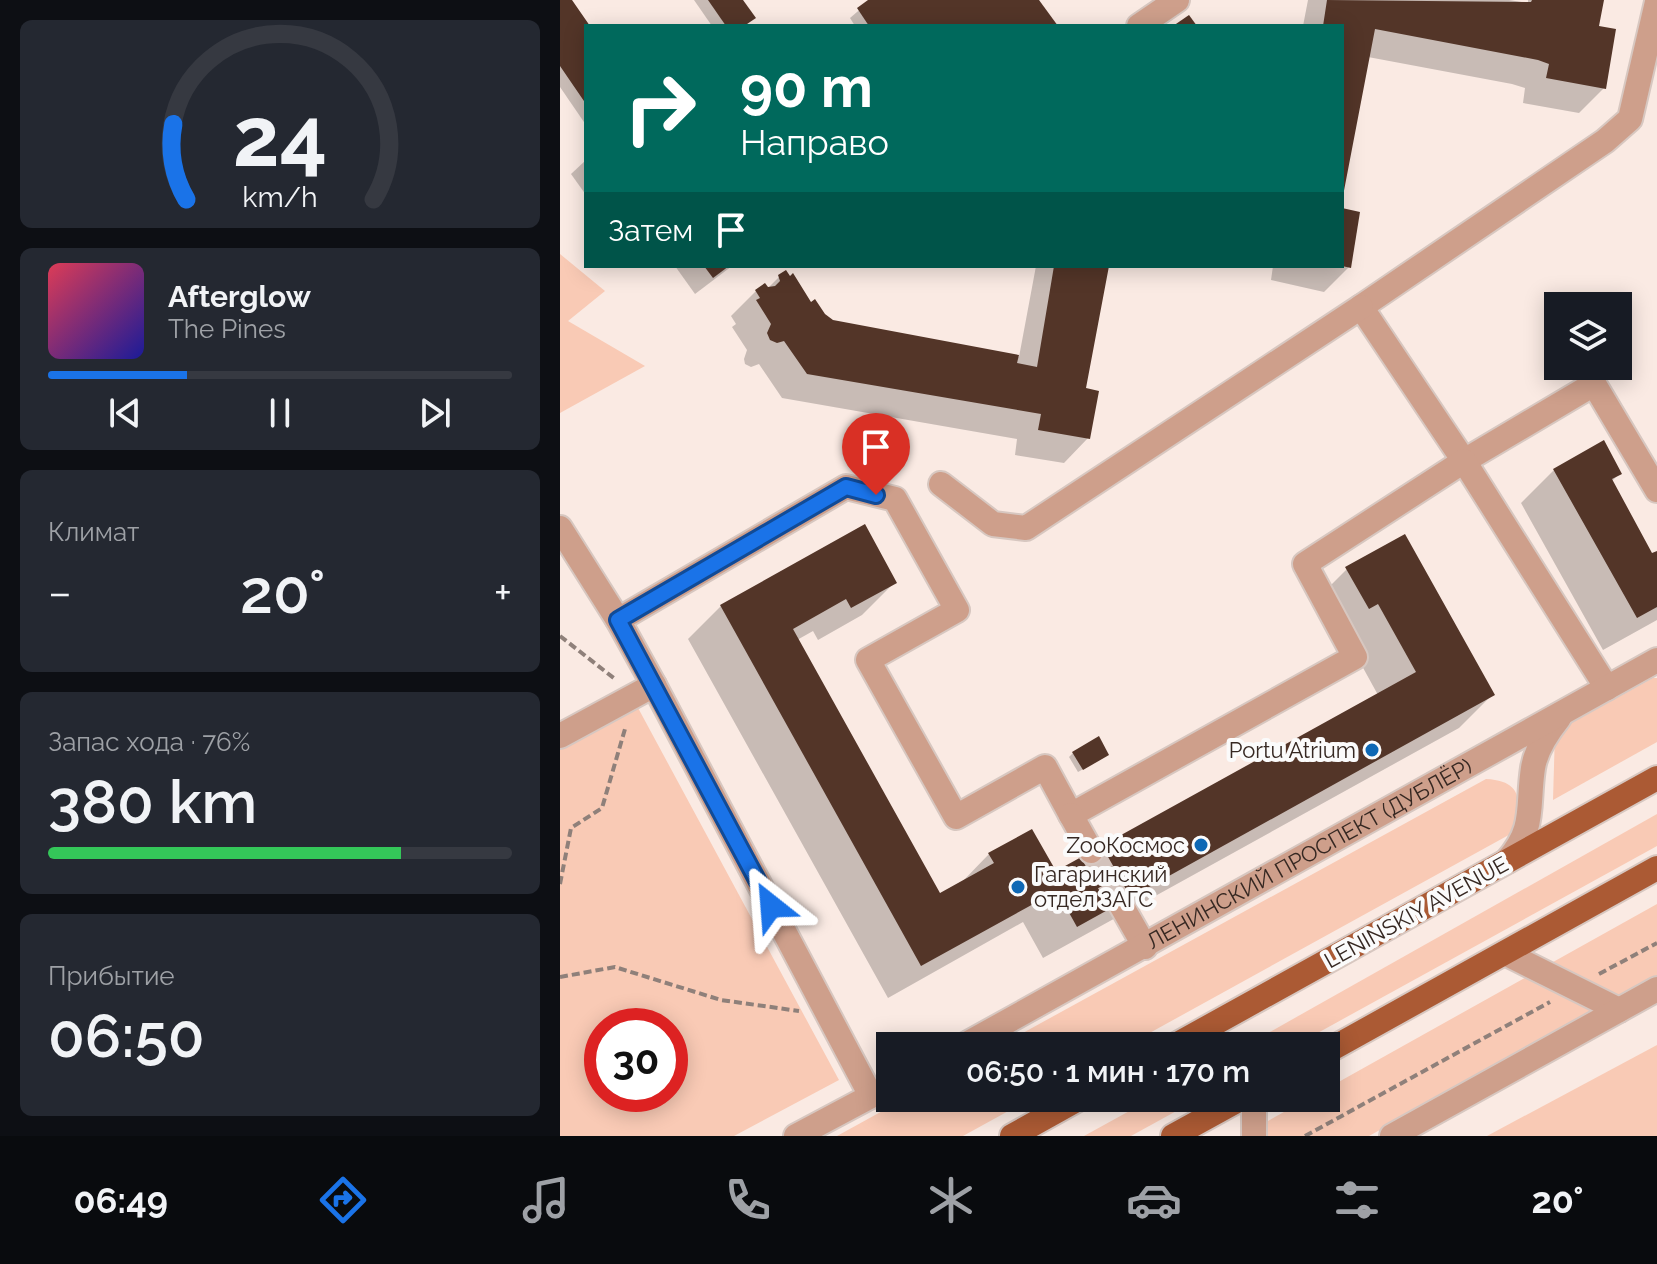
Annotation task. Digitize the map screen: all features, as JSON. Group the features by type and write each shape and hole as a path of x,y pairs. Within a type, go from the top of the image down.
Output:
{"main road":[{"name":"LENINSKIY AVENUE","path":"1199,1032 1657,778"},
{"path":"1340,1044 1657,868"},
{"path":"1012,1136 1055,1112"},
{"path":"1173,1136 1217,1112"}],"street":[{"path":"1142,24 1177,0"},
{"path":"941,484 993,524 1026,528 1361,307 1605,141 1630,119 1657,2"},
{"path":"1361,307 1464,461 1607,688"},
{"path":"1071,815 1355,657 1305,564 1464,461 1594,384 1657,490"},
{"path":"618,620 846,487 895,499 957,610 868,660 956,817 1045,767 1091,851"},
{"path":"560,528 618,620 644,690 876,1083"},
{"name":"ЛЕНИНСКИЙ ПРОСПЕКТ (ДУБЛЁР)","path":"989,1032 1657,660"},
{"path":"560,736 644,690"},
{"path":"1507,861 1520,847 1531,816 1533,768 1538,749 1563,713"},
{"path":"1120,903 1145,947"},
{"path":"1505,953 1619,1010"},
{"path":"1392,1136 1657,989"},
{"path":"796,1136 876,1094"},
{"path":"1254,1112 1254,1136"}],"path":[{"path":"560,636 644,690 602,808 571,828 560,884"},
{"path":"1305,1136 1657,943"},
{"path":"560,977 615,967 721,1000 785,1009"}],"shaded area":[{"path":"560,254 605,291 568,321 645,366 560,413"},
{"path":"1657,678 1657,742 1553,800 1555,732"},
{"path":"637,706 839,1080 734,1136 560,1136 560,750"},
{"path":"1486,779 1507,784 1517,795 1516,831 1151,1032 1025,1032"},
{"path":"1657,814 1657,846 1319,1032 1270,1032"},
{"path":"1657,904 1657,976 1369,1136 1241,1136 1284,1112 1340,1112 1340,1081"},
{"path":"1657,1045 1657,1136 1487,1136"},
{"path":"881,1112 1007,1112 963,1136 837,1136"},
{"path":"1128,1112 1175,1112 1131,1136 1084,1136"}],"building":[{"path":"560,0 572,0 589,24 584,24 584,101 560,66"},
{"path":"708,0 743,0 756,18 747,24 725,24"},
{"path":"868,0 1039,0 1057,24 868,24 857,8"},
{"path":"1327,0 1604,0 1599,26 1616,29 1606,89 1546,78 1549,64 1538,60 1375,29 1344,191 1344,24 1323,24"},
{"path":"1189,15 1196,24 1176,24"},
{"path":"1344,208 1360,212 1351,268 1344,266"},
{"path":"706,268 726,268 713,278"},
{"path":"1054,268 1109,268 1086,388 1099,391 1090,439 1038,430 1041,414 807,374 784,341 777,343 770,340 767,333 771,324 756,300 760,298 755,290 765,283 768,287 775,286 780,281 778,275 786,270 790,276 793,273 811,302 815,299 833,320 1019,355 1017,363 1037,367"},
{"path":"1604,440 1622,474 1612,479 1652,553 1657,551 1657,607 1637,618 1553,469"},
{"path":"865,524 897,583 851,608 846,599 793,629 940,893 994,863 988,853 1032,829 1056,871 1416,672 1378,604 1369,609 1345,567 1405,534 1495,695 1077,927 1057,891 921,966 720,605"},
{"path":"1099,736 1109,755 1083,770 1072,752"}],"tunnel":[{"path":"1091,851 1120,903"}],"place":[{"name":"Portu Atrium","path":"1372,750"},
{"name":"ZooКосмос","path":"1201,845"},
{"name":"Гагаринский отдел ЗАГС","path":"1018,887"}],"route":[{"path":"771,906 618,620 846,487 876,495"}]}
